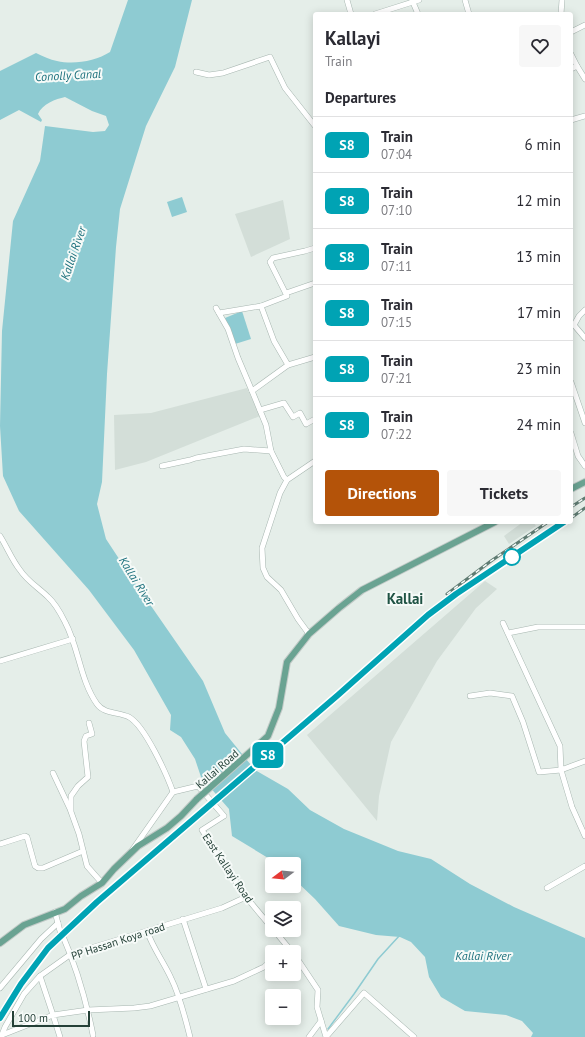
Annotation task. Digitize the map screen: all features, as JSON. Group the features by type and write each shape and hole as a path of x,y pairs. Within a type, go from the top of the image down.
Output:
{"main road":[{"path":"573,488 585,482"},
{"name":"Kallai Road","path":"0,942 24,925 65,909 81,896 102,883 138,846 167,828 268,736 279,708 287,662 309,634 339,608 362,590 482,525"}],"street":[{"path":"347,0 350,12"},
{"path":"381,12 419,0"},
{"path":"465,0 468,12"},
{"path":"561,12 562,0"},
{"path":"412,1 417,12"},
{"path":"573,31 585,25"},
{"path":"196,72 209,75 223,73 270,57 285,88 313,123"},
{"path":"573,58 585,78"},
{"path":"573,67 577,66"},
{"path":"573,119 585,116"},
{"path":"286,293 270,262 273,258 313,249"},
{"path":"287,480 271,451 266,426 260,410 238,358 228,329 218,311 261,306 287,296 286,293 313,284"},
{"path":"261,306 274,341 288,365"},
{"path":"573,323 585,310"},
{"path":"573,325 585,338"},
{"path":"252,391 288,365 313,357"},
{"path":"573,388 585,423"},
{"path":"260,410 284,403 293,417 300,414 306,424 313,420"},
{"path":"573,440 578,456 585,466"},
{"path":"162,466 244,449 271,451"},
{"path":"309,634 298,619 281,590 267,577 263,568 262,548 280,493 287,480 313,462"},
{"path":"0,536 19,570 31,583 50,598 65,622 73,639 85,680 97,704 101,709 128,717 136,722 165,772 173,792 130,854"},
{"path":"503,623 560,746 561,770 572,806 585,836"},
{"path":"508,634 538,627 585,627"},
{"path":"0,661 73,639"},
{"path":"470,696 490,693 512,696 523,722 539,772 561,770 585,761"},
{"path":"71,812 71,796 88,776 84,741 86,736 92,734 89,723"},
{"path":"53,773 71,812 84,850 87,866 102,883"},
{"name":"East Kallayi Road","path":"173,792 198,786 224,816 202,830 246,897 265,920"},
{"path":"0,844 25,836 28,837 35,866 38,868 43,868 84,850"},
{"path":"547,888 585,866"},
{"name":"PP Hassan Koya road","path":"1,1036 24,994 40,976 71,954 222,908 246,897"},
{"path":"55,912 60,931 71,954 88,1010 93,1035"},
{"path":"183,919 206,989"},
{"path":"0,988 41,939 58,924"},
{"path":"147,931 152,945 171,978 190,1037"},
{"name":"East Kallayi Road","path":"280,937 286,945"},
{"name":"East Kallayi Road","path":"301,965 318,990 317,1008 326,1037"},
{"path":"1,1036 53,1015 88,1010 150,1006 234,981 265,966"},
{"path":"40,976 60,1037"},
{"path":"326,1037 364,992 414,1037"},
{"path":"309,1037 321,1021"}],"shaded area":[{"path":"283,200 290,239 251,257 235,214"},
{"path":"247,388 260,416 146,462 115,470 114,415 151,413"},
{"path":"520,524 534,524 536,526 509,544 504,536"},
{"path":"485,581 497,589 476,608 437,661 391,742 379,796 377,821 307,735"}],"water":[{"name":"Kallai River","path":"128,0 192,0 175,67 146,126 120,209 107,374 102,482 97,504 106,539 203,681 225,733 255,770 288,789 310,810 344,829 398,851 431,859 470,884 514,907 585,938 585,1037 531,1037 533,1033 522,1021 506,1015 465,1011 441,997 429,977 425,957 411,942 400,937 376,935 339,926 301,886 301,857 266,857 232,836 229,809 201,777 195,759 181,737 170,730 171,715 134,650 89,590 19,511 3,476 0,426 2,331 13,221 40,161 45,126 93,132 105,131 109,125 106,116 92,111 65,97 46,105 40,110 38,114 42,120 41,122 19,110 0,120 0,71 36,53 49,59 70,63 92,60 110,52"},
{"path":"182,197 187,212 172,217 167,202"},
{"path":"242,311 251,339 235,344 225,318"}],"waterway":[{"path":"328,1029 378,959 400,935"}],"railway":[{"path":"573,506 585,498"},
{"path":"573,517 585,508"},
{"path":"447,594 491,561 545,524"},
{"path":"0,1017 21,984 48,948 97,902 329,703 428,615 456,594 561,524"}],"train":[{"name":"S8","path":"0,1018 21,984 48,948 97,902 338,695 428,615 456,594 561,524"}],"district":[{"name":"Kallai","path":"405,598"}],"water label":[{"name":"Conolly Canal","path":"68,75"}]}
